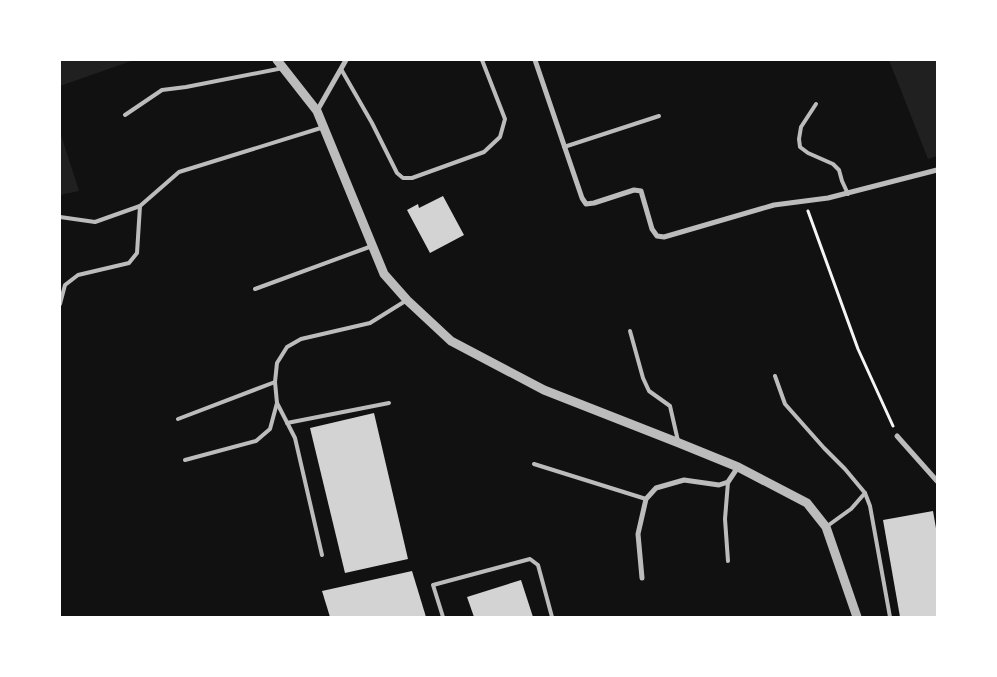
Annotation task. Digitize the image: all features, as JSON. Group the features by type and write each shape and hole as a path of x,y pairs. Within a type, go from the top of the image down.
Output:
{"street":[{"path":"277,60 317,111 384,274 407,300 451,341 544,390 738,467 807,503 826,527 857,617"},
{"path":"317,111 346,60"},
{"path":"535,60 582,198 586,204 594,204 634,190 641,191 652,229 657,236 664,237 774,205 848,194 937,170"},
{"path":"897,436 937,481"},
{"path":"642,578 638,534 646,498 656,488 684,480 719,485 728,482 738,467"}],"lane":[{"path":"340,69 372,123 397,173 403,178 412,178 484,152 500,138 505,119 482,60"},
{"path":"125,115 162,90 284,68"},
{"path":"816,104 801,127 800,147 808,153 832,164 839,170 848,194"},
{"path":"564,147 659,116"},
{"path":"60,216 95,222 140,206 179,172 324,127"},
{"path":"60,304 66,286 78,275 129,263 137,253 140,206"},
{"path":"255,290 372,246"},
{"path":"185,460 256,442 270,429 277,403 275,382 277,363 288,347 301,339 370,323 407,300"},
{"path":"630,331 643,378 650,391 670,406 679,443"},
{"path":"775,376 785,404 865,493 870,506 890,617"},
{"path":"178,419 275,382"},
{"path":"277,403 295,438 322,555"},
{"path":"287,423 388,403"},
{"path":"534,464 646,498"},
{"path":"728,482 725,520 728,561"},
{"path":"826,527 852,508 865,493"},
{"path":"443,617 433,585 530,559 538,565 552,617"}],"path":[{"path":"805,201 858,350 897,436"}],"shaded area":[{"path":"60,60 134,60 60,86"},
{"path":"889,60 937,60 937,156 928,159"},
{"path":"60,132 79,191 60,195"}],"building":[{"path":"443,196 464,235 430,253 407,210 418,204 419,208"},
{"path":"374,413 408,559 345,573 310,428"},
{"path":"933,511 937,534 937,617 900,617 883,520"},
{"path":"412,571 426,617 330,617 322,591"},
{"path":"521,580 533,617 474,617 467,597"}]}
